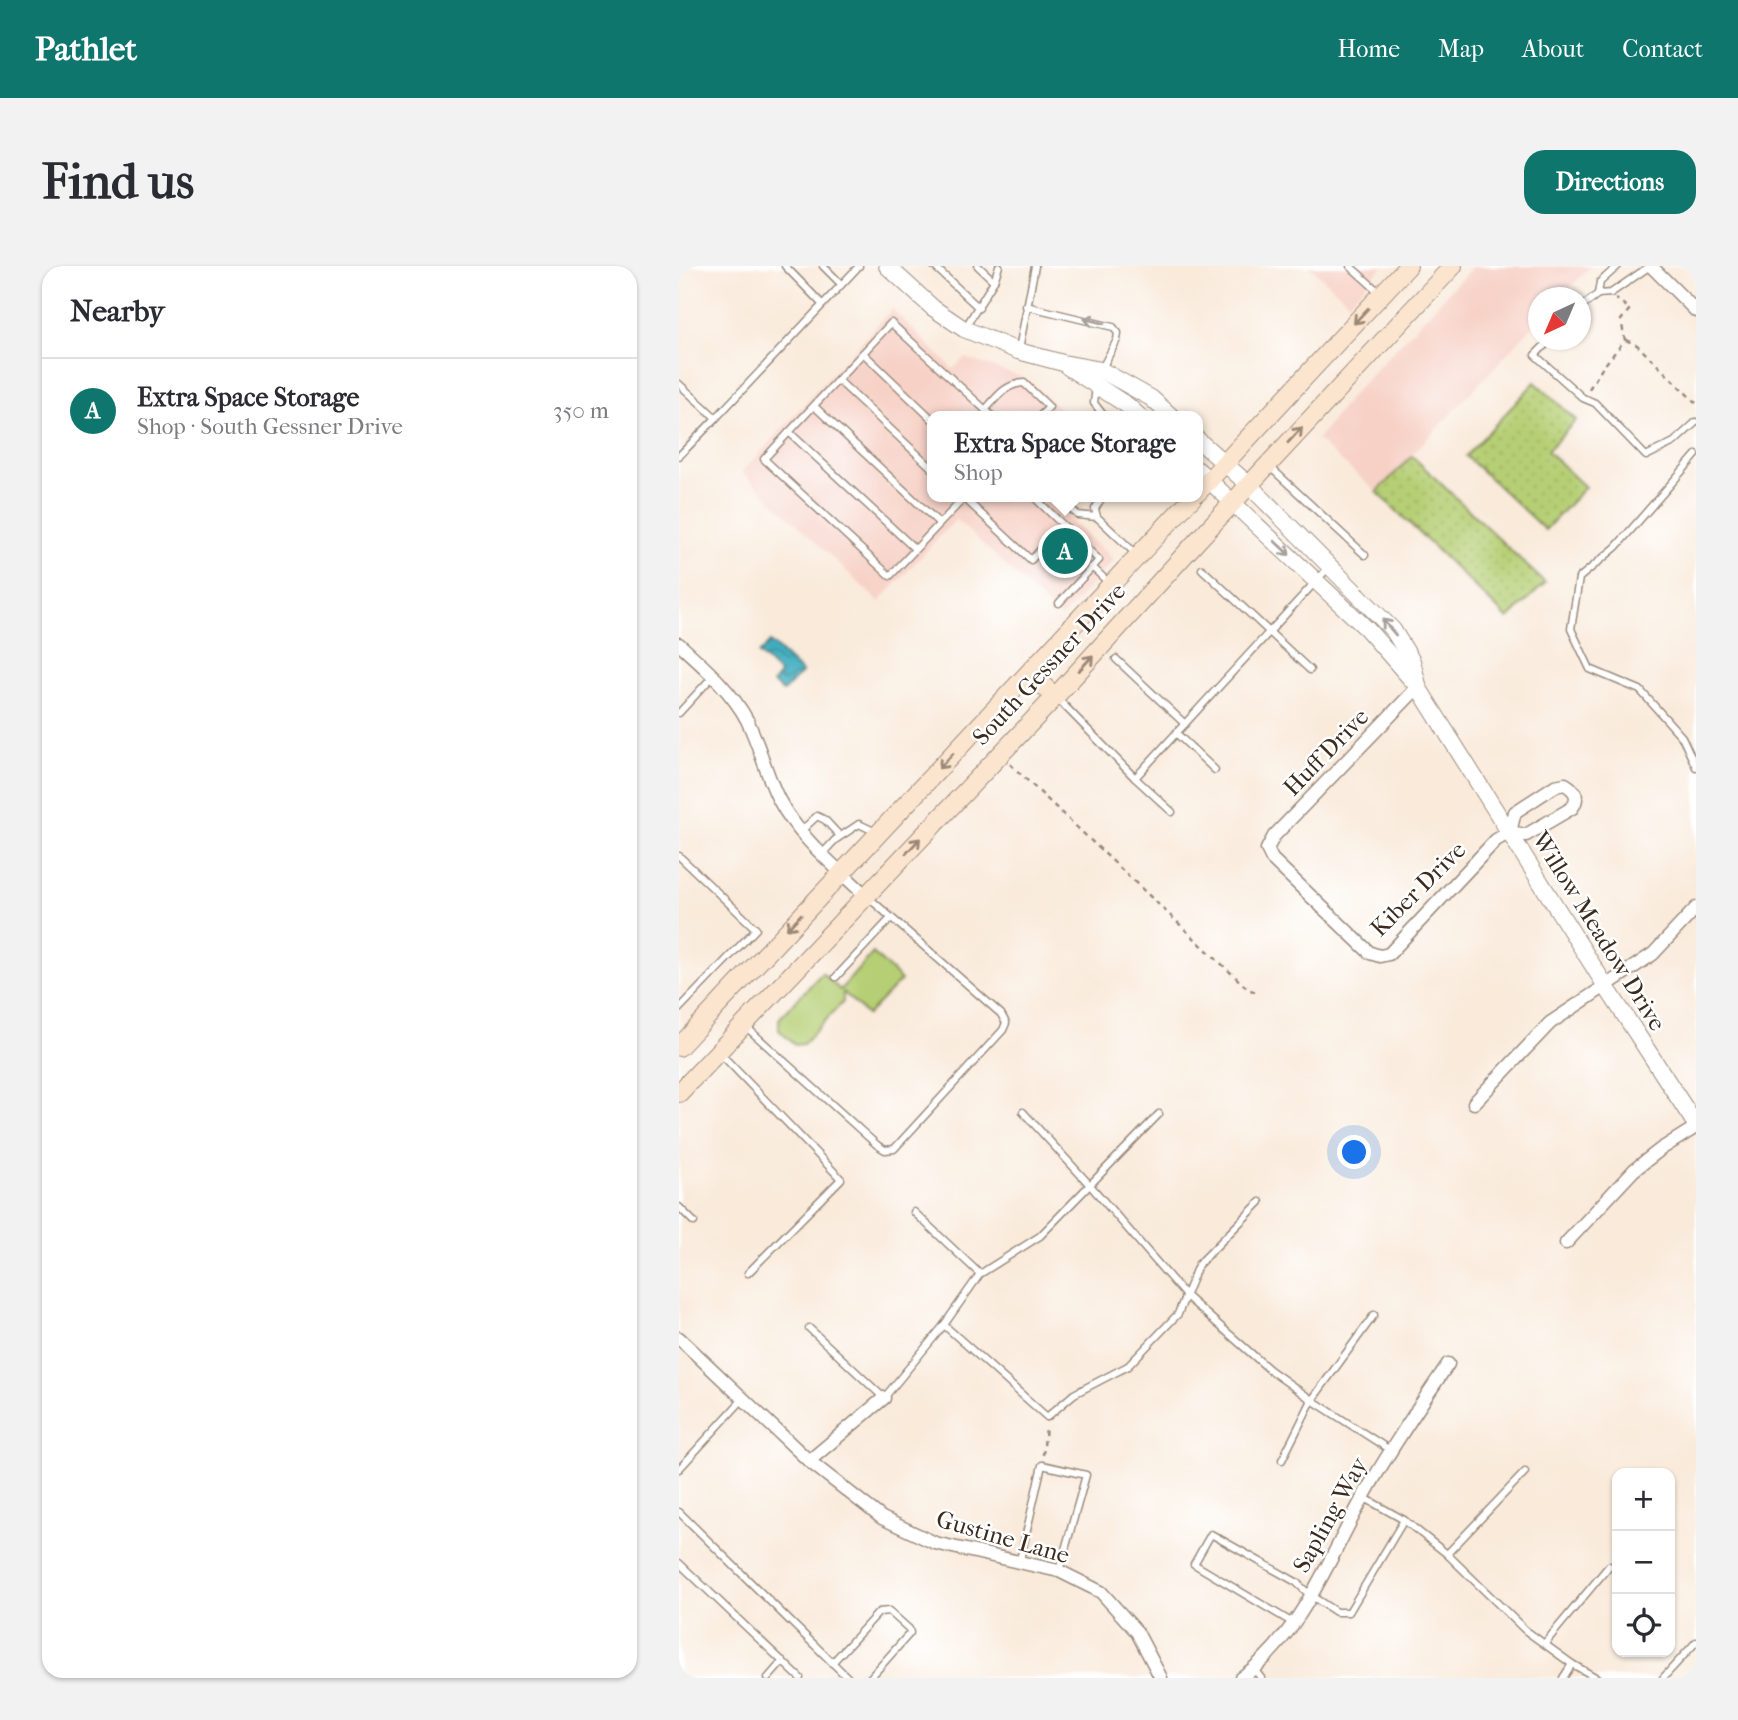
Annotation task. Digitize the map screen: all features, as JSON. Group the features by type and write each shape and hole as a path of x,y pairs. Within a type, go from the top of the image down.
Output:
{"main road":[{"path":"1203,480 1224,464 1408,266"},
{"name":"South Gessner Drive","path":"679,1093 1055,696 1453,266"},
{"path":"1381,295 1405,317"},
{"name":"South Gessner Drive","path":"679,1047 1188,502"},
{"path":"1030,673 1055,696"},
{"path":"679,1055 697,1072"}],"street":[{"path":"887,266 933,308 964,329 1018,351 1063,363 1151,398 1165,411"},
{"path":"1650,266 1696,311"},
{"path":"1099,378 1134,411"},
{"name":"Willow Meadow Drive","path":"1203,445 1248,485 1393,630 1412,661 1418,687"},
{"name":"Willow Meadow Drive","path":"1203,482 1233,502 1317,581 1367,629 1418,687 1696,1126"},
{"path":"679,644 727,690 747,720 780,801 801,831 866,896"},
{"name":"Huff Drive","path":"1267,849 1274,836 1418,687"},
{"name":"Willow Meadow Drive","path":"1565,784 1572,789 1576,796 1576,803 1572,807 1527,835 1510,832 1515,812 1555,786 1565,784"},
{"name":"Kiber Drive","path":"1267,849 1272,859 1370,953 1380,956 1389,954 1496,840 1510,832"},
{"path":"1474,1102 1550,1023 1653,954 1696,908"},
{"path":"1566,1243 1634,1170 1696,1126"},
{"name":"Gustine Lane","path":"679,1338 809,1461 882,1518 935,1543 1020,1560 1059,1571 1101,1592 1137,1632 1161,1678"},
{"name":"Sapling Way","path":"1241,1678 1257,1673 1293,1623 1391,1450 1448,1364"},
{"path":"809,1461 884,1398"}],"lane":[{"path":"785,266 823,304"},
{"path":"823,266 841,285"},
{"path":"679,456 859,266"},
{"path":"934,266 979,308"},
{"path":"978,266 994,281"},
{"path":"964,329 979,308 999,266"},
{"path":"1018,351 1035,266"},
{"path":"1350,266 1381,295"},
{"path":"1598,294 1600,282 1618,266"},
{"path":"1591,299 1598,294 1612,293 1650,266"},
{"path":"1026,306 1113,327 1118,333 1099,378 1094,403 1097,410"},
{"path":"959,502 890,576 764,459 891,323 985,410 1005,388 1024,383 1049,407 1045,411"},
{"path":"1540,350 1535,355 1583,398 1595,403 1646,456 1674,442 1696,422"},
{"path":"863,353 927,414"},
{"path":"838,380 927,463"},
{"path":"679,384 716,418"},
{"path":"814,406 939,523"},
{"path":"789,432 915,550"},
{"path":"1696,455 1616,547 1579,578 1571,629 1590,669 1640,690 1682,737 1696,767"},
{"path":"1268,464 1365,555"},
{"path":"969,502 1031,560 1063,526"},
{"path":"1039,502 1099,560 1059,603"},
{"path":"1062,502 1078,515 1097,517"},
{"path":"1099,502 1095,509 1097,517 1138,556"},
{"path":"1135,778 1330,566"},
{"path":"1092,567 1111,585"},
{"path":"1202,569 1310,670"},
{"path":"1116,659 1185,724"},
{"path":"679,713 713,676"},
{"path":"1055,696 1172,812"},
{"path":"1176,733 1215,770"},
{"path":"801,831 817,816 825,820 840,836"},
{"path":"822,854 840,836 859,824 878,833"},
{"path":"679,856 756,929 679,1009"},
{"path":"742,1024 877,1145 885,1150 894,1149 1003,1030 1006,1023 1001,1014 866,896"},
{"path":"836,977 891,918"},
{"path":"717,1051 842,1179 748,1273"},
{"path":"1023,1112 1187,1296 1270,1370 1391,1450"},
{"path":"809,1328 884,1398 944,1325 980,1274 1040,1236 1159,1114"},
{"path":"944,1325 1047,1417 1074,1394 1128,1366 1178,1314 1198,1265 1260,1202"},
{"path":"679,1208 694,1222"},
{"path":"914,1212 980,1274"},
{"path":"1282,1460 1312,1400 1374,1315"},
{"path":"679,1469 743,1399"},
{"path":"1020,1560 1042,1465 1086,1475 1059,1571"},
{"path":"1447,1554 1525,1472"},
{"path":"1363,1497 1404,1520 1447,1554 1525,1630 1572,1664 1597,1678"},
{"path":"679,1512 848,1678"},
{"path":"1293,1623 1194,1564 1211,1534 1296,1582 1336,1612 1349,1612 1404,1520"},
{"path":"679,1563 800,1678"},
{"path":"1545,1643 1609,1566"},
{"path":"832,1664 880,1612 889,1611 910,1633 870,1678"},
{"path":"1663,1678 1696,1642"},
{"path":"768,1678 783,1661"},
{"path":"1563,1678 1572,1664"}],"path":[{"path":"1607,293 1630,309 1621,320 1625,340"},
{"path":"1583,398 1625,340"},
{"path":"1625,340 1637,345 1696,403"},
{"path":"1000,754 1248,989 1256,992"},
{"path":"1042,1465 1047,1417"}],"shaded area":[{"path":"1309,266 1383,266 1349,302"},
{"path":"1473,266 1591,266 1571,287 1528,287 1528,332 1377,492 1317,440 1352,395"},
{"path":"892,309 953,369 965,358 1025,378 1060,409 927,411 927,502 1051,502 1114,560 1061,618 956,519 879,602 742,472"}],"green space":[{"path":"1535,382 1576,420 1547,451 1585,487 1545,530 1466,456"},
{"path":"1412,456 1545,583 1508,619 1377,492"},
{"path":"873,953 901,980 867,1015 843,992 843,1002 803,1044 795,1045 779,1030 779,1019 822,973 840,990"}],"water":[{"path":"770,642 802,672 783,692 773,683 780,674 759,654"}],"place":[{"name":"Extra Space Storage","path":"1065,551"}]}
